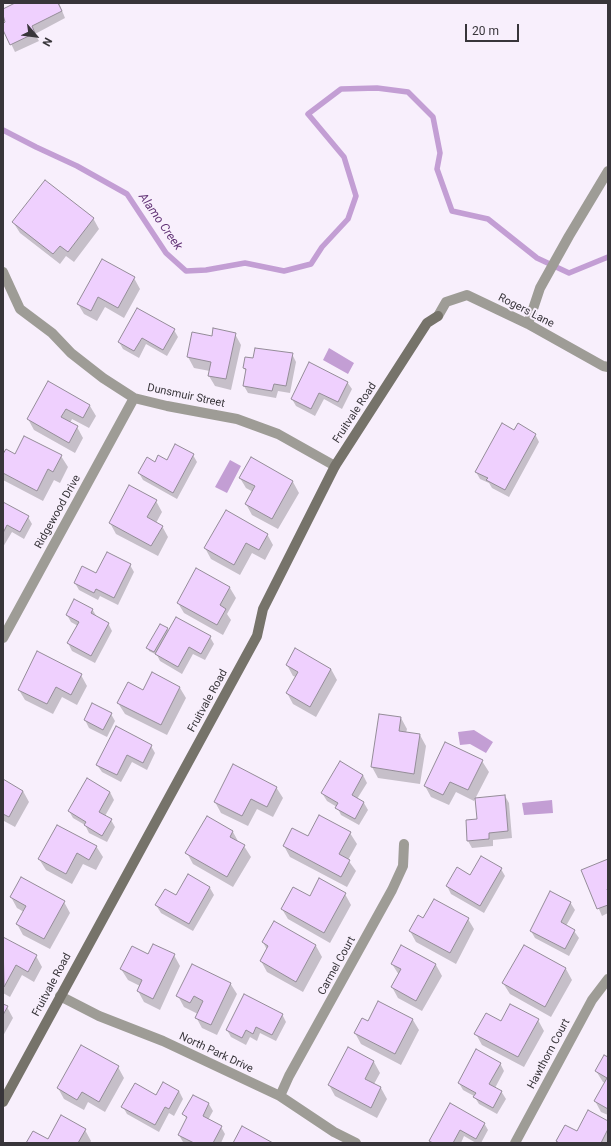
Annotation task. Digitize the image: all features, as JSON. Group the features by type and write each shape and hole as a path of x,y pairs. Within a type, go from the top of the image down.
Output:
{"street":[{"path":"528,324 540,288 608,171"},
{"name":"Dunsmuir Street","path":"3,272 20,309 52,333 71,353 98,374 134,398 167,406 238,419 278,434 335,466"},
{"name":"Rogers Lane","path":"438,316 446,302 467,295 528,324 603,366 608,367"},
{"name":"Fruitvale Road","path":"3,1102 257,636 263,609 335,466 427,323 438,316"},
{"name":"Ridgewood Drive","path":"3,638 134,398"},
{"name":"Carmel Court","path":"280,1096 289,1076 392,890 403,866 404,844"},
{"name":"Hawthorn Court","path":"515,1143 592,1000 608,980"},
{"name":"North Park Drive","path":"60,996 100,1016 164,1041 280,1096 334,1132 356,1143"}],"shaded area":[{"path":"329,348 354,363 348,374 323,360"},
{"path":"230,460 241,466 227,493 215,487"},
{"path":"474,730 493,742 486,753 470,744 460,745 458,732"},
{"path":"552,800 553,813 524,815 522,803"}],"building":[{"path":"15,3 58,3 62,11 32,26 35,33 10,45 3,30 3,24 5,22 3,9"},
{"path":"45,180 94,218 68,252 60,246 53,254 12,222"},
{"path":"102,259 135,277 118,308 98,297 91,311 77,304"},
{"path":"137,308 175,329 163,350 142,338 134,351 118,342"},
{"path":"213,328 236,333 226,379 208,376 211,362 187,357 192,332 212,336"},
{"path":"255,348 293,353 286,386 274,384 272,391 243,386 246,369 243,368 245,357 253,358"},
{"path":"309,362 348,382 338,402 319,393 311,409 291,399"},
{"path":"48,381 90,405 83,418 66,409 61,417 78,426 69,443 27,419"},
{"path":"502,423 514,430 518,423 536,434 505,490 486,480 488,478 475,472"},
{"path":"24,436 62,455 53,472 48,469 37,491 3,473 3,454 6,449 15,454"},
{"path":"175,444 194,454 173,493 138,473 147,457 155,462 158,455 167,460"},
{"path":"251,457 293,481 272,519 245,504 255,486 239,478"},
{"path":"129,485 157,500 147,517 163,526 151,546 109,523"},
{"path":"3,502 29,516 20,532 7,525 3,533"},
{"path":"226,510 268,534 259,550 246,543 234,565 204,548"},
{"path":"107,552 131,564 114,598 96,589 94,593 74,583 82,566 96,573"},
{"path":"196,568 230,587 220,605 226,609 217,625 177,603"},
{"path":"74,599 93,609 91,613 109,623 91,656 67,643 79,622 66,615"},
{"path":"176,617 211,636 201,654 189,647 178,667 155,654"},
{"path":"160,624 168,628 154,652 146,648"},
{"path":"295,648 331,669 310,707 286,693 298,672 286,665"},
{"path":"37,651 82,674 71,695 56,687 47,704 18,690"},
{"path":"152,672 180,687 161,725 117,703 128,682 143,690"},
{"path":"92,703 112,713 103,730 84,720"},
{"path":"379,714 401,717 399,731 420,734 414,774 371,767"},
{"path":"116,726 152,745 143,763 127,755 117,775 96,765"},
{"path":"445,742 483,760 468,790 450,782 443,795 424,786"},
{"path":"340,761 363,775 352,795 364,802 355,819 335,808 338,803 321,793"},
{"path":"233,764 277,787 267,807 251,799 242,816 214,802"},
{"path":"87,778 110,792 99,812 112,819 102,836 84,825 86,822 68,811"},
{"path":"3,779 23,791 9,817 3,814"},
{"path":"505,795 508,831 489,833 489,839 467,841 466,820 477,819 475,798"},
{"path":"319,815 351,832 339,854 350,860 341,877 283,846 292,828 308,836"},
{"path":"207,816 233,831 230,837 245,845 227,877 185,853"},
{"path":"57,825 97,846 89,860 77,853 66,874 38,859"},
{"path":"481,856 502,868 480,906 446,886 457,867 470,875"},
{"path":"608,859 608,905 597,909 581,870"},
{"path":"188,874 210,887 189,924 155,905 165,889 176,895"},
{"path":"21,877 65,901 44,939 16,924 26,906 10,897"},
{"path":"319,878 346,893 324,933 281,909 293,887 310,896"},
{"path":"550,891 571,902 561,922 575,930 565,949 530,931"},
{"path":"434,899 469,918 450,953 409,931 418,915 423,918"},
{"path":"274,921 316,945 296,982 260,961 268,946 262,942"},
{"path":"3,937 37,955 28,972 16,965 4,987"},
{"path":"153,944 175,954 153,999 137,991 142,980 120,969 132,946 148,954"},
{"path":"401,945 436,964 416,1001 391,987 401,969 391,964"},
{"path":"524,945 566,968 545,1007 502,983"},
{"path":"192,964 231,983 211,1025 195,1018 203,1001 194,996 190,1003 176,996"},
{"path":"244,994 283,1014 272,1035 256,1027 253,1034 246,1030 242,1038 226,1030"},
{"path":"378,1001 413,1019 395,1054 354,1033 362,1018 368,1021"},
{"path":"3,1004 8,1006 3,1015"},
{"path":"510,1004 539,1019 518,1057 474,1034 486,1013 501,1021"},
{"path":"81,1045 119,1066 99,1102 82,1092 77,1100 57,1088"},
{"path":"348,1047 374,1061 365,1079 381,1087 371,1108 328,1085"},
{"path":"476,1049 501,1063 489,1084 502,1091 493,1108 473,1097 476,1093 458,1083"},
{"path":"604,1055 608,1057 608,1109 594,1101 607,1078 595,1071"},
{"path":"163,1082 179,1091 169,1109 165,1107 155,1125 121,1107 135,1083 156,1095"},
{"path":"193,1095 209,1103 203,1116 222,1126 213,1143 194,1143 178,1135 187,1117 182,1114"},
{"path":"450,1103 485,1123 476,1139 460,1130 453,1143 433,1143 429,1141"},
{"path":"588,1110 608,1121 608,1129 601,1143 559,1143 556,1141 565,1125 577,1131"},
{"path":"61,1115 86,1129 78,1143 26,1143 33,1131 48,1139"},
{"path":"242,1126 273,1143 233,1143"}],"waterway":[{"name":"Alamo Creek","path":"3,130 77,166 127,194 166,253 186,271 206,270 245,263 284,271 311,264 322,247 348,219 356,196 344,157 308,114 341,89 377,88 408,92 433,117 440,153 437,169 452,211 488,219 537,258 569,273 608,257"}]}
